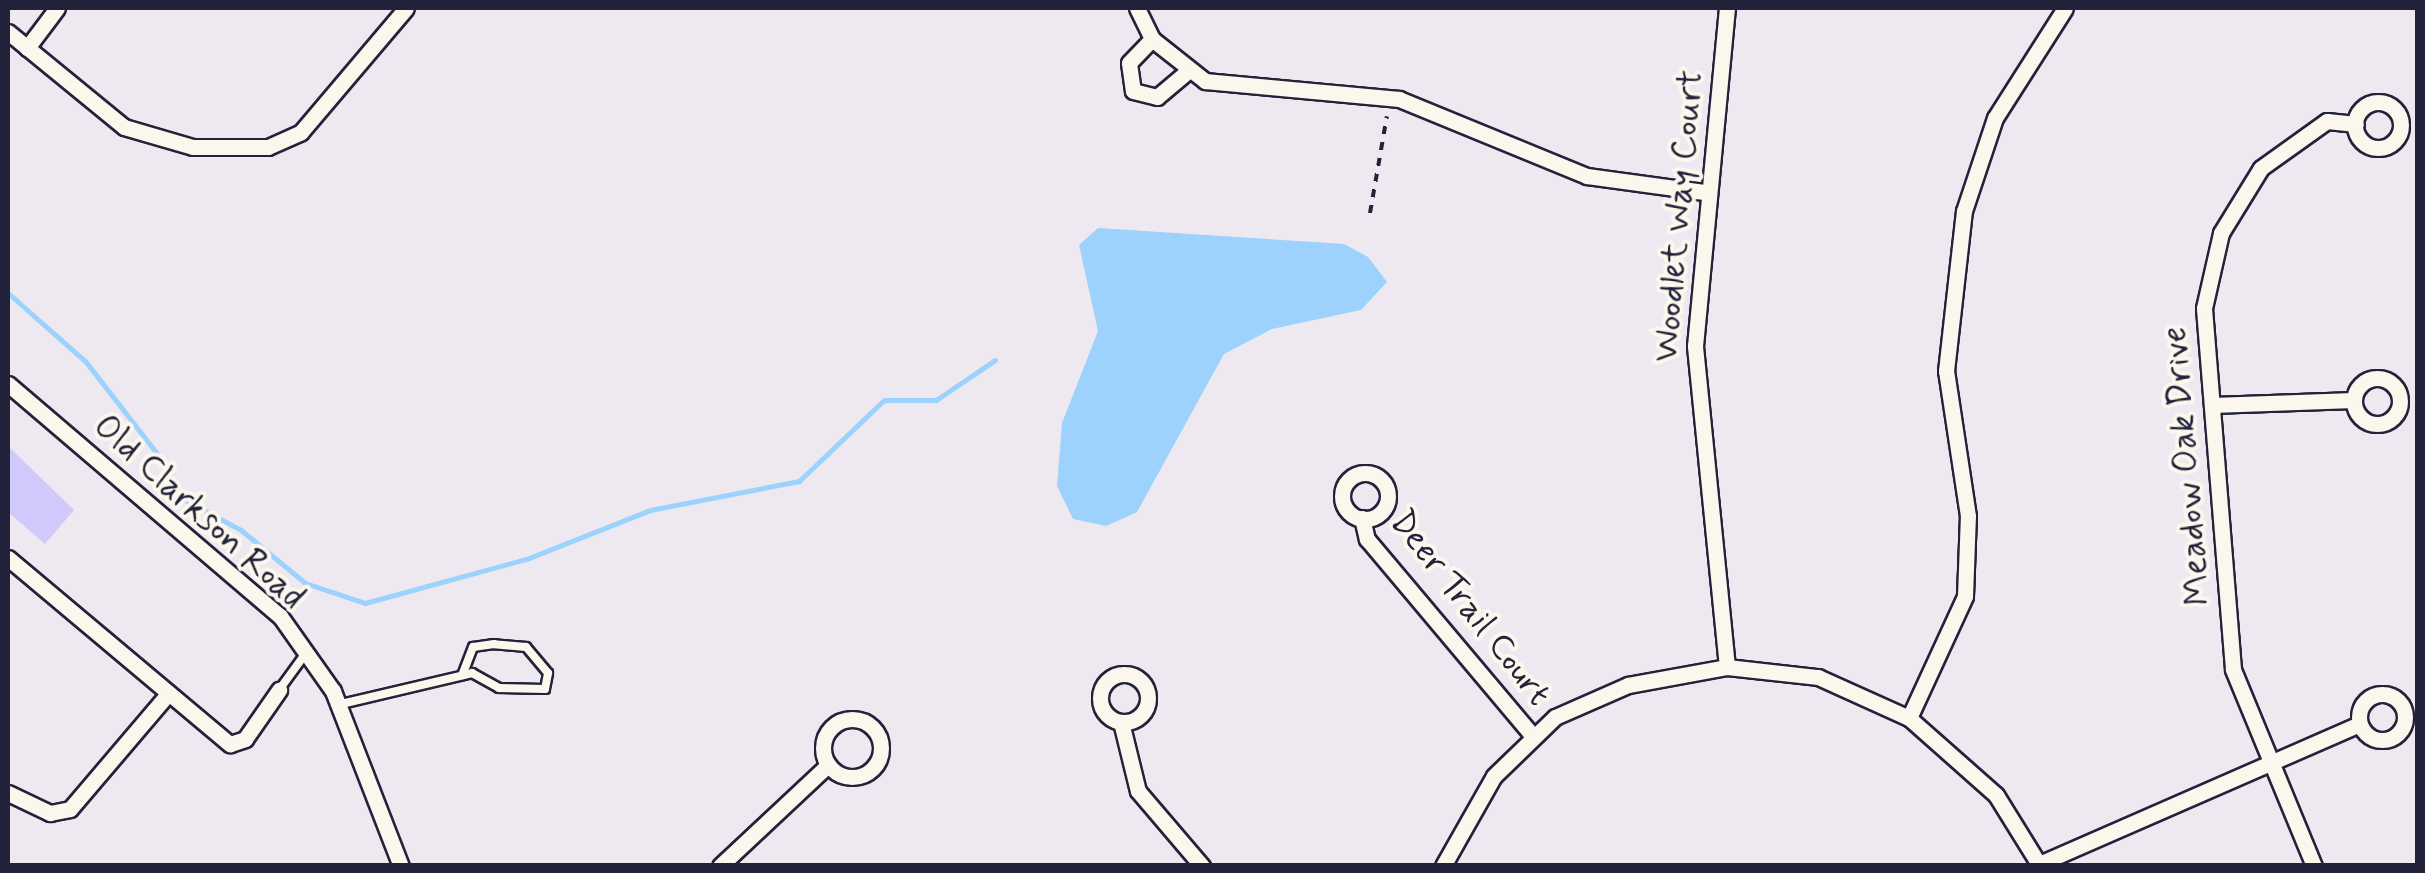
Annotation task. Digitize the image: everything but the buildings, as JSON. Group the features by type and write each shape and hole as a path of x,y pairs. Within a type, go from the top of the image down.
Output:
{"street":[{"path":"27,48 57,8"},
{"path":"8,32 124,127 193,147 268,147 300,132 406,8"},
{"path":"1137,8 1152,39 1188,71 1230,87 1399,99 1586,176 1704,192"},
{"name":"Woodlet Way Court","path":"1726,667 1696,397 1704,192 1727,8"},
{"path":"1909,718 1965,596 1968,516 1946,371 1964,212 1995,118 2066,8"},
{"path":"1152,39 1129,63 1133,90 1157,96 1188,71"},
{"name":"Meadow Oak Drive","path":"2314,866 2232,669 2204,308 2221,233 2260,168 2290,142 2327,121 2356,124"},
{"name":"Old Clarkson Road","path":"8,384 280,616 307,651 338,705 401,866"},
{"path":"2212,405 2354,400"},
{"name":"Deer Trail Court","path":"1362,518 1367,539 1532,735"},
{"path":"8,558 230,744 245,738 279,690"},
{"path":"1443,866 1467,812 1532,735 1616,689 1726,667 1818,677 1909,718 1979,775 2039,865 2360,724"},
{"path":"8,793 50,812 70,809 168,694"},
{"path":"1120,722 1138,791 1202,866"},
{"path":"720,866 828,766"}],"lane":[{"path":"338,705 462,675 527,692 544,689 548,673 526,646 494,644 474,647 462,675"},
{"path":"279,690 307,651"}],"path":[{"path":"1370,213 1386,116"}],"water":[{"path":"1098,228 1344,244 1368,257 1387,282 1361,310 1272,329 1224,354 1137,512 1106,526 1073,519 1057,486 1062,423 1098,331 1079,245"}],"waterway":[{"path":"8,293 86,362 165,464 176,495 241,530 305,583 365,603 529,558 650,510 799,481 884,400 936,400 995,360"}]}
